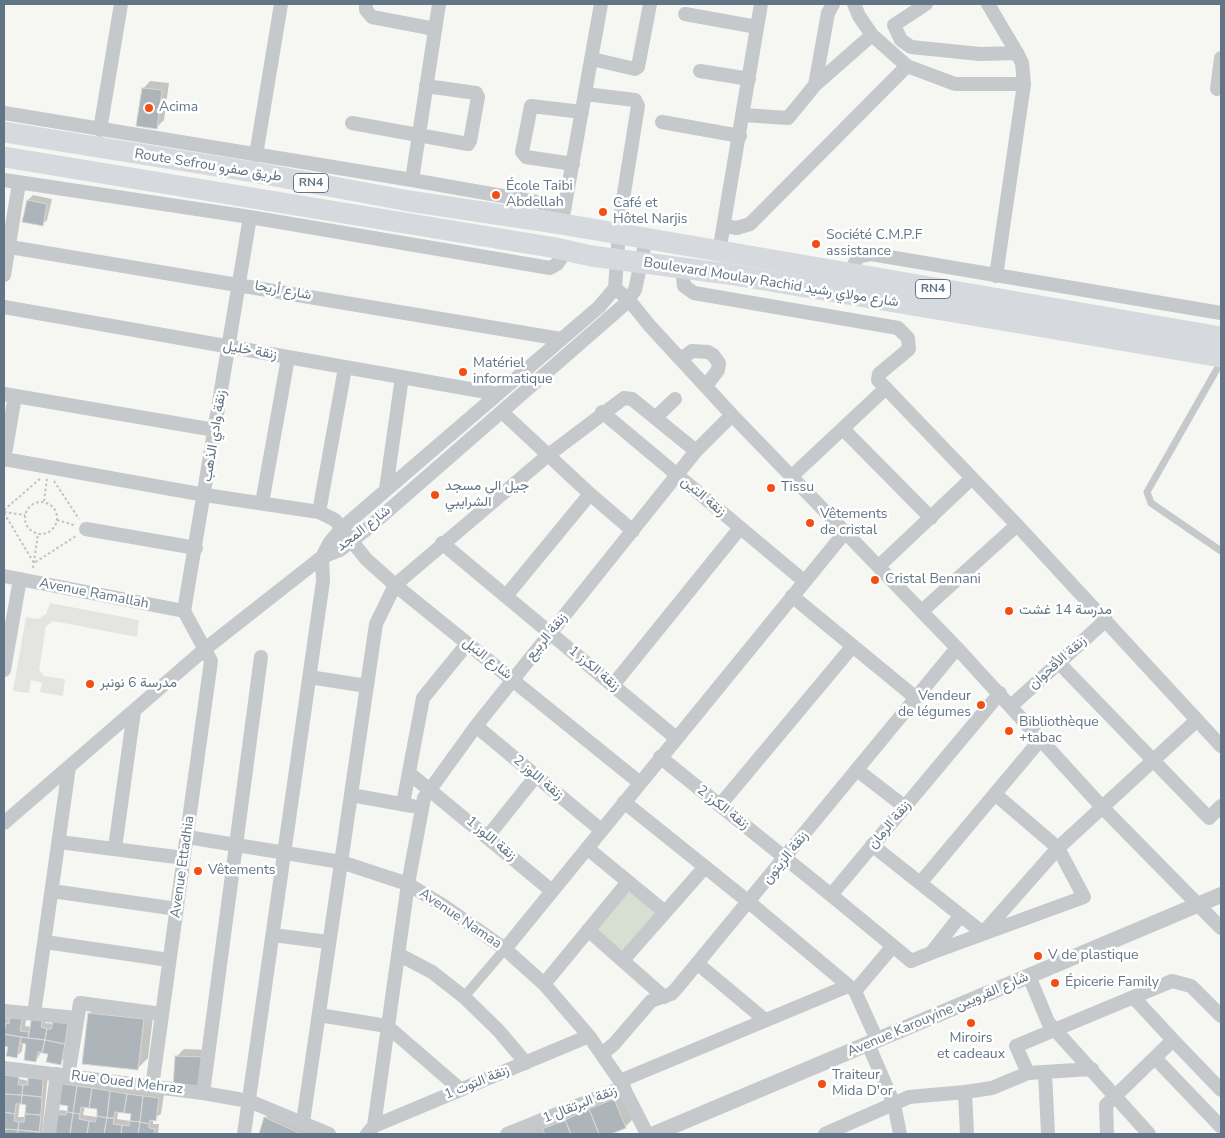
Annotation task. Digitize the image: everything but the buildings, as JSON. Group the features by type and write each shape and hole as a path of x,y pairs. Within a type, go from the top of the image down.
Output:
{"main road":[{"name":"Route Sefrou طريق صفرو","path":"4,132 564,216 619,235"},
{"name":"Route Sefrou طريق صفرو","path":"4,157 618,260"},
{"name":"Boulevard Moulay Rachid شارع مولاي رشيد","path":"619,235 1221,337"},
{"name":"Boulevard Moulay Rachid شارع مولاي رشيد","path":"618,260 728,274 1221,356"}],"street":[{"path":"100,130 120,4"},
{"path":"256,155 281,4"},
{"path":"366,4 366,10 372,17 435,29"},
{"path":"412,180 439,4"},
{"path":"4,113 412,180 564,216 601,4"},
{"path":"592,59 635,69 638,67 650,4"},
{"path":"719,252 740,136 760,4"},
{"path":"816,85 828,13 833,4"},
{"path":"854,4 872,35 907,66 955,84 1024,84"},
{"path":"926,4 894,25 901,40 911,47 980,54 1018,53"},
{"path":"988,4 1018,53 1022,63 1024,84 996,276"},
{"path":"685,14 757,27"},
{"path":"743,115 788,118 816,85 872,35"},
{"path":"1217,89 1221,58"},
{"path":"724,226 737,228 750,224 907,66"},
{"path":"700,71 749,79"},
{"path":"352,123 468,144 478,97 473,92 426,86"},
{"path":"585,94 637,102 619,235 615,288 629,300 732,415 846,531 1000,693 1102,807 1221,928"},
{"path":"573,164 526,157 522,152 532,106 582,112"},
{"path":"662,122 740,136"},
{"path":"4,180 250,218 550,268 557,264 566,251"},
{"path":"4,275 6,246 19,183"},
{"name":"زنقة وادي الذهب","path":"184,611 250,218"},
{"name":"شارع المجد","path":"322,557 340,550 352,541 629,300 635,290 646,239"},
{"name":"شارع أريحا","path":"6,246 561,339"},
{"path":"849,274 853,262 858,257 863,254 871,254 1221,313"},
{"path":"682,268 684,286 694,293 898,328 910,343 909,349 877,377 1106,620 1221,746"},
{"name":"شارع المجد","path":"322,557 330,542 342,528 598,307 615,288"},
{"name":"زنقة خليل","path":"4,307 498,394"},
{"path":"681,360 692,351 708,352 713,355 718,363 718,370 706,386"},
{"path":"262,504 288,358"},
{"path":"215,430 9,395 4,459 205,495 319,512 345,368"},
{"path":"386,489 402,377"},
{"path":"792,476 886,388"},
{"path":"303,1122 376,624 396,585 442,543 547,456 602,412 628,397 696,451"},
{"path":"655,418 675,399"},
{"path":"502,412 547,456 633,530"},
{"name":"زنقة التين","path":"602,412 804,581"},
{"name":"زنقة الربيع","path":"371,1130 408,884 421,808 428,789 512,679 696,451 732,415"},
{"path":"843,429 931,518"},
{"path":"879,566 972,478"},
{"path":"506,596 590,494"},
{"name":"شارع النبل","path":"319,512 335,520 366,559 396,585 640,783"},
{"path":"922,611 1017,525"},
{"path":"613,685 740,528"},
{"path":"86,529 196,548"},
{"path":"464,996 846,531"},
{"name":"زنقة الكرز 1","path":"442,543 676,738"},
{"path":"6,819 205,649 322,557"},
{"path":"244,1134 322,582 322,557"},
{"name":"Avenue Ramallah","path":"4,576 184,611"},
{"path":"4,670 6,638 25,580"},
{"path":"792,596 916,698"},
{"path":"184,611 205,649"},
{"name":"زنقة الأقحوان","path":"1011,706 1106,620"},
{"path":"403,804 423,698 467,644"},
{"path":"720,805 852,647"},
{"name":"زنقة الزيتون","path":"602,1054 651,1001 664,997 676,990 750,903 957,648"},
{"name":"Avenue Ettadhia","path":"152,1087 212,662 205,649"},
{"path":"203,1093 261,658"},
{"path":"1059,662 1209,818 1221,806"},
{"path":"309,677 367,686"},
{"name":"زنقة الرمان","path":"831,894 1000,693"},
{"path":"115,848 134,711"},
{"path":"983,934 1058,848 1197,720"},
{"name":"زنقة اللوز 2","path":"476,726 601,830"},
{"path":"921,882 1041,739"},
{"name":"زنقة الكرز 2","path":"660,757 831,894"},
{"path":"34,1014 46,942 69,767"},
{"path":"857,770 905,807"},
{"name":"زنقة اللوز 1","path":"409,774 488,836 552,890"},
{"path":"488,836 536,776"},
{"path":"831,894 911,961 1084,897 1058,848 995,794"},
{"path":"351,796 421,808"},
{"path":"624,802 750,903 851,988 894,1104 900,1134"},
{"name":"Avenue Namaa","path":"187,837 284,851 341,862 408,884 444,906 504,949 544,984 602,1054 622,1084 647,1134"},
{"path":"59,842 184,858"},
{"path":"872,846 921,882 983,934"},
{"path":"587,848 665,912"},
{"path":"623,960 705,867"},
{"path":"544,984 628,882"},
{"path":"52,891 177,909"},
{"name":"Avenue Karouyine شارع القرويين","path":"654,1134 1221,895"},
{"path":"931,953 960,915"},
{"path":"588,930 664,997"},
{"path":"273,935 328,942"},
{"path":"46,942 169,960"},
{"path":"851,988 893,946"},
{"path":"398,954 432,972 464,996 498,1030 526,1063"},
{"path":"698,964 765,1020"},
{"path":"1029,976 1048,1022 1116,1095 1149,1134"},
{"path":"1028,1073 1016,1046 1172,981 1191,986 1221,1016"},
{"name":"زنقة البرتقال 1","path":"507,1134 765,1020 851,988"},
{"path":"1134,998 1221,1091 1204,1109"},
{"path":"49,1134 80,1003 162,1014"},
{"path":"4,1011 77,1018"},
{"path":"319,1015 387,1026 462,1090"},
{"name":"زنقة التوت 1","path":"371,1130 589,1036"},
{"path":"1107,1134 1106,1105 1173,1040"},
{"path":"1155,1058 1221,1127"},
{"name":"Rue Oued Mehraz","path":"4,1068 203,1093 249,1101 329,1134"},
{"path":"829,1133 908,1097 992,1088 1028,1073 1092,1069"},
{"path":"1045,1072 1048,1134"},
{"path":"965,1092 967,1134"}],"lane":[{"path":"1221,362 1147,492 1152,503 1221,551"}],"path":[{"path":"44,502 48,472"},
{"path":"4,512 48,472"},
{"path":"48,472 86,529"},
{"path":"44,502 53,506 57,520 52,529 38,534 29,529 25,515 34,503 44,502"},
{"path":"4,512 25,515"},
{"path":"4,512 34,564"},
{"path":"57,520 86,529"},
{"path":"34,564 86,529"},
{"path":"25,580 34,564 38,534"}],"shaded area":[{"path":"50,603 139,620 137,637 53,621 46,626 39,670 44,676 65,679 63,696 40,692 42,683 31,680 29,693 13,691 26,617 38,619 46,614"},
{"path":"627,884 663,914 622,959 589,930"}],"place":[{"name":"Acima","path":"149,108"},
{"name":"École Taibi Abdellah","path":"496,195"},
{"name":"Café et Hôtel Narjis","path":"603,212"},
{"name":"Société C.M.P.F assistance","path":"816,244"},
{"name":"Matériel informatique","path":"463,372"},
{"name":"Tissu","path":"771,488"},
{"name":"جيل الي مسجد الشرايبي","path":"435,495"},
{"name":"Vêtements de cristal","path":"810,523"},
{"name":"Cristal Bennani","path":"875,580"},
{"name":"مدرسة 14 غشت","path":"1009,611"},
{"name":"مدرسة 6 نونبر","path":"90,684"},
{"name":"Vendeur de légumes","path":"981,705"},
{"name":"Bibliothèque +tabac","path":"1009,731"},
{"name":"Vêtements","path":"198,871"},
{"name":"V de plastique","path":"1038,956"},
{"name":"Épicerie Family","path":"1055,983"},
{"name":"Miroirs et cadeaux","path":"971,1023"},
{"name":"Traiteur Mida D'or","path":"822,1084"}]}
